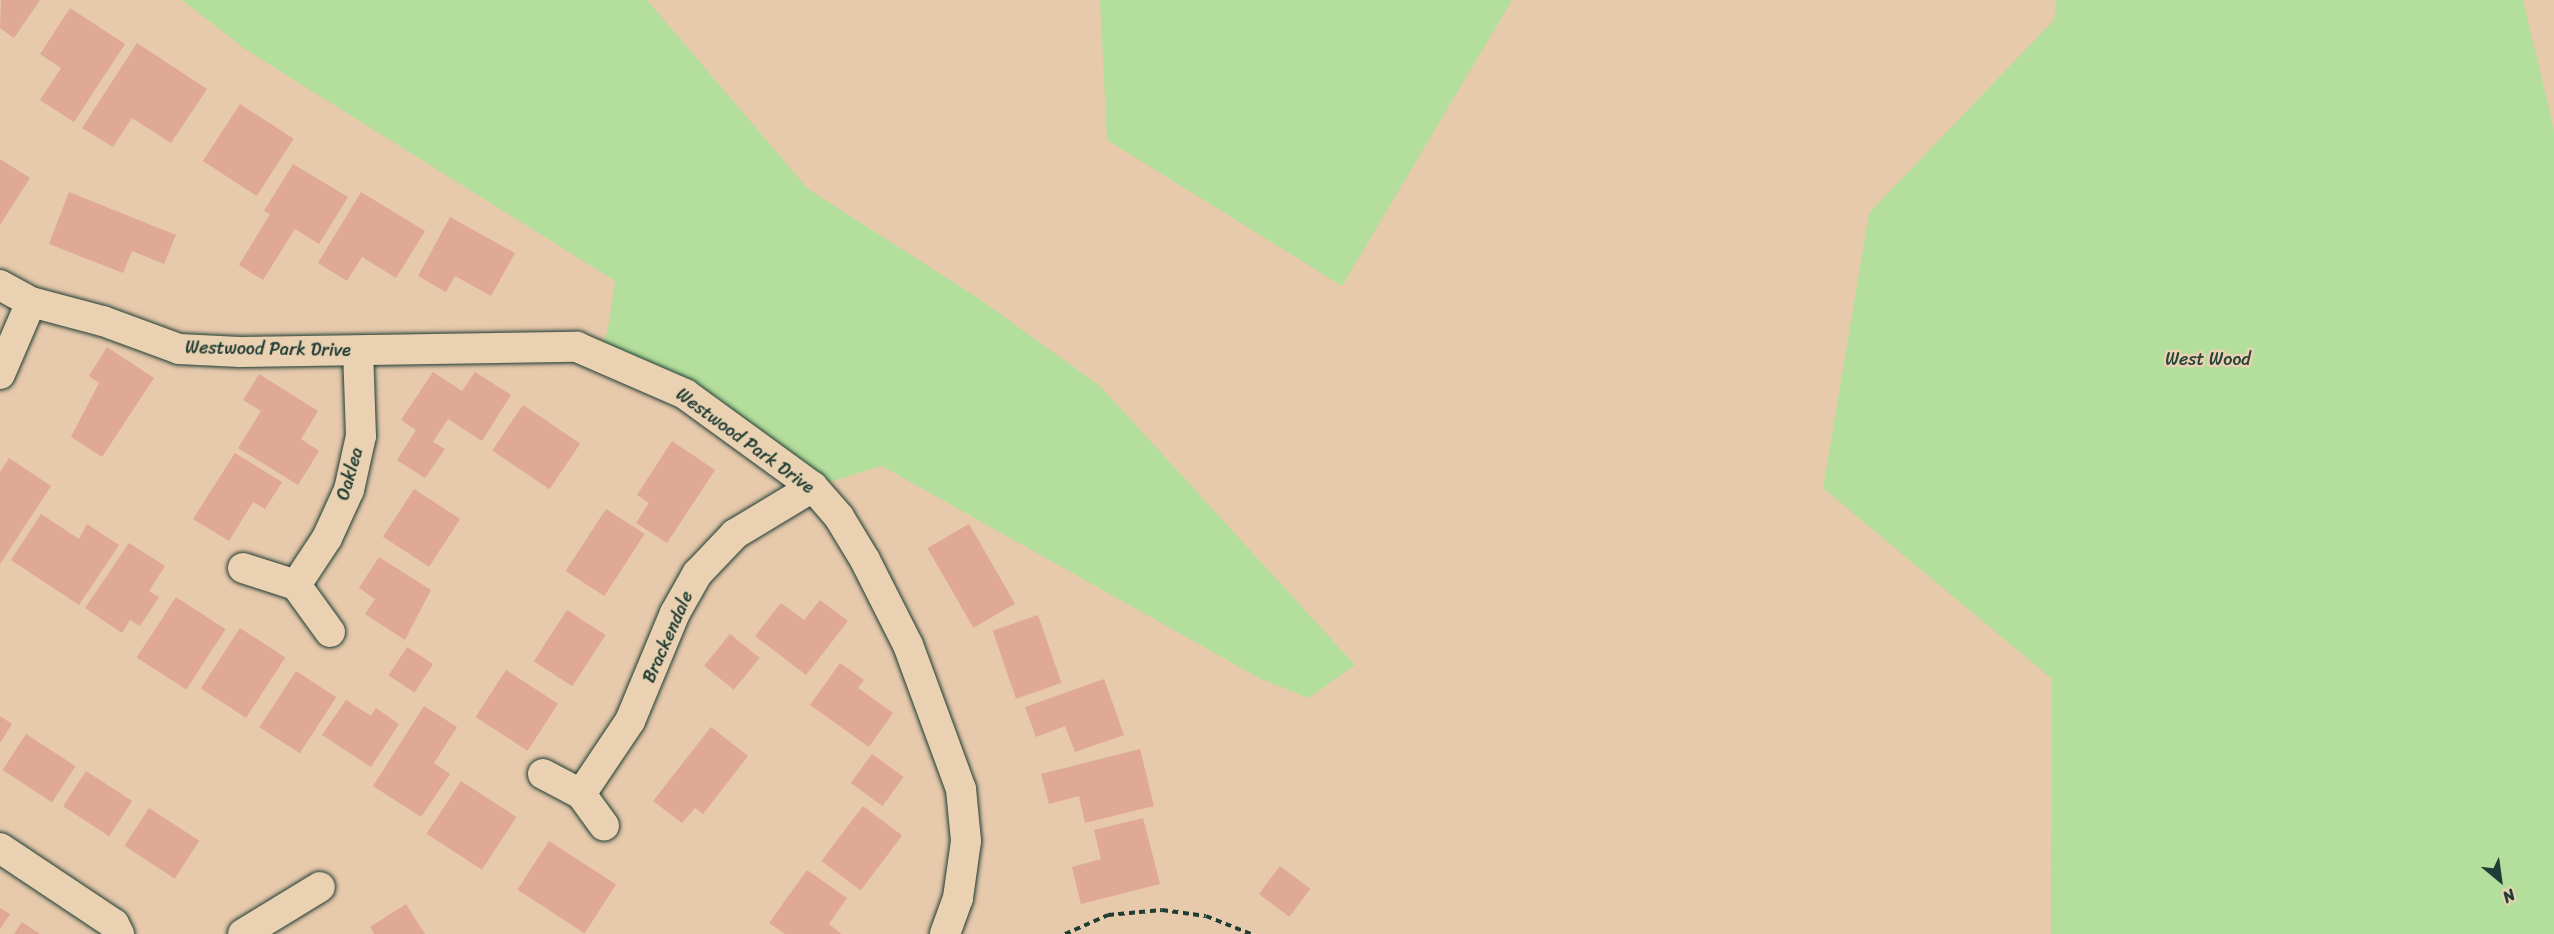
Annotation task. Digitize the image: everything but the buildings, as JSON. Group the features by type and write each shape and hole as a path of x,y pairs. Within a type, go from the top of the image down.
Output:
{"street":[{"name":"Westwood Park Drive","path":"0,285 31,302 103,321 179,349 358,351 577,347 685,394 813,487 839,517 865,560 908,645 961,789 966,841 958,898 945,934"},
{"path":"0,374 31,302"},
{"name":"Oaklea","path":"296,585 327,538 349,490 361,436 358,351"},
{"name":"Brackendale","path":"581,794 630,721 675,613 697,574 735,534 813,487"},
{"path":"243,568 296,585 330,632"},
{"path":"543,774 581,794 604,826"},
{"path":"0,848 114,924 119,934"},
{"path":"243,934 320,887"}],"path":[{"path":"1065,934 1108,915 1162,910 1206,916 1251,934"}],"green space":[{"path":"182,0 647,0 808,189 978,298 1100,386 1355,665 1309,698 1259,678 882,466 813,487 599,354 608,329 615,281 245,49"},
{"path":"1100,0 1512,0 1342,286 1107,140"},
{"name":"West Wood","path":"2056,0 2523,0 2554,130 2554,934 2051,934 2052,679 1823,488 1869,213 2054,20"}]}
